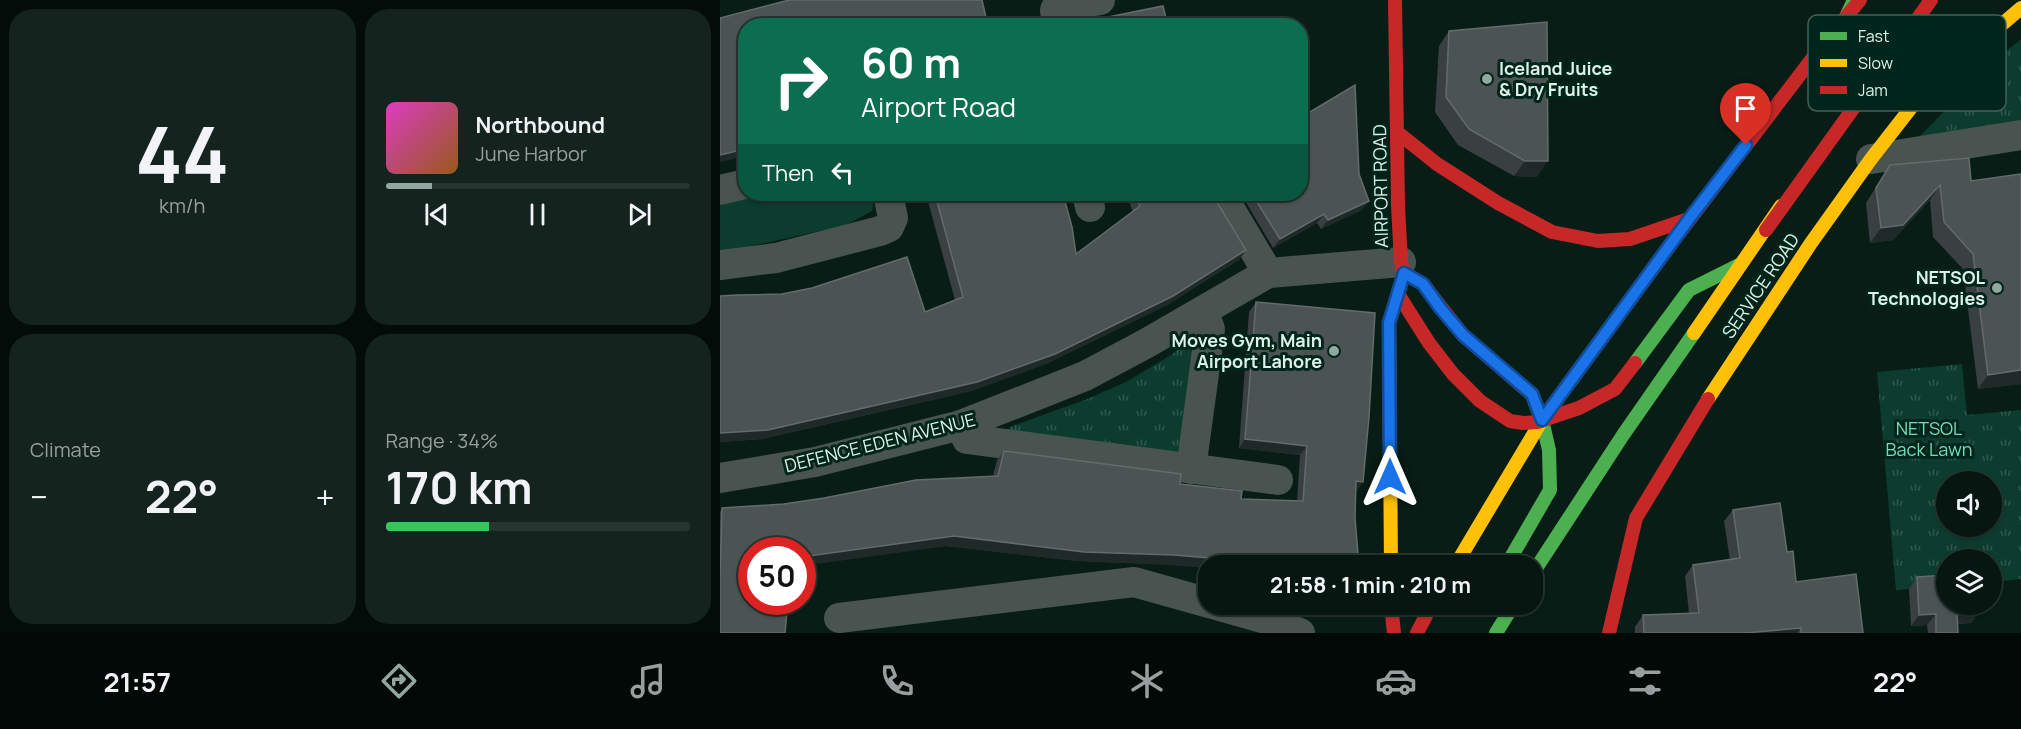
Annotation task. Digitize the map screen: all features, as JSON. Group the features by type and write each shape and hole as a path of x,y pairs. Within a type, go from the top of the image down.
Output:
{"main road":[{"name":"AIRPORT ROAD","path":"1391,555 1389,323 1398,294 1402,268 1398,206 1395,0"},
{"path":"1847,15 1854,0"},
{"path":"1848,15 1860,0"},
{"path":"1920,15 1931,0"},
{"name":"SERVICE ROAD","path":"2006,21 2021,8"},
{"path":"1462,555 1542,420 1689,219 1808,64"},
{"path":"1766,230 1842,111"},
{"path":"1543,558 1623,435 1741,264 1851,111"},
{"name":"SERVICE ROAD","path":"1609,633 1636,518 1711,394 1811,243 1871,159 1909,111"},
{"path":"1397,132 1446,170 1498,203 1552,232 1598,241 1630,239 1689,219"},
{"path":"1398,294 1425,340 1452,373 1484,404 1511,422 1542,420 1576,410 1615,389 1689,290 1741,264"},
{"path":"1402,268 1423,284 1463,335 1532,394 1542,420 1549,450 1550,490 1512,555"},
{"path":"1393,615 1395,633"},
{"path":"1418,633 1427,615"},
{"path":"1496,633 1507,615"}],"street":[{"path":"1056,18 1055,10 1060,0"},
{"path":"1067,0 1084,3 1100,0"},
{"path":"1871,159 2021,135"},
{"path":"720,190 738,186"},
{"path":"720,265 776,258 880,231 889,227 893,218 889,201"},
{"path":"1225,201 1268,273"},
{"name":"DEFENCE EDEN AVENUE","path":"720,478 815,462 960,425 1084,376 1148,343 1268,273 1402,268"},
{"path":"1191,469 1210,329 1203,310"},
{"path":"960,425 967,440 1278,480"},
{"path":"839,618 1134,582 1198,600"},
{"path":"1251,615 1300,633"}],"green space":[{"path":"2021,40 2021,123 1917,139 1945,111 2006,111 2006,51"},
{"path":"738,201 874,201 872,211 846,225 720,253 720,205"},
{"path":"1195,341 1184,456 1007,433 1010,427 1087,399 1128,381 1171,355 1186,343"},
{"name":"NETSOL Back Lawn","path":"1962,364 1967,415 2021,410 2021,579 2002,581 2002,549 1936,549 1936,587 1896,590 1877,372"}],"building":[{"path":"789,0 982,0 986,18 738,18 738,151 720,155 720,18"},
{"path":"1163,6 1166,18 1103,18"},
{"name":"Iceland Juice & Dry Fruits","path":"1547,22 1548,161 1525,161 1469,129 1446,97 1449,31"},
{"path":"1355,85 1359,174 1369,201 1328,220 1324,214 1280,239 1256,201 1308,201 1308,113"},
{"path":"1969,158 1971,181 2021,174 2021,370 1988,375 1973,254 1944,222 1940,185 1903,225 1881,228 1876,188 1890,165"},
{"path":"937,201 1065,201 1076,254 1140,206 1138,201 1216,201 1246,250 1173,296 1055,354 977,382 768,430 720,433 720,296 782,294 812,288 907,257 925,312 963,297"},
{"path":"1256,302 1375,313 1363,482 1356,481 1355,518 1358,555 1198,555 1198,557 1084,552 954,536 816,555 816,537 738,537 738,615 787,615 785,633 720,633 722,508 784,504 916,480 998,476 1004,451 1181,474 1180,484 1242,491 1241,499 1303,501 1307,446 1245,439"},
{"path":"1780,503 1787,552 1793,551 1796,582 1856,574 1863,633 1801,633 1801,628 1745,633 1644,633 1643,615 1699,613 1693,565 1740,558 1733,510"},
{"path":"1936,576 1936,614 1919,615 1917,577"},
{"path":"1936,615 1957,615 1958,633 1936,633"}],"traffic: fast":[{"path":"1847,15 1854,0"},
{"path":"1635,363 1689,290 1739,265"},
{"path":"1543,558 1623,435 1694,333"},
{"path":"1512,555 1550,490 1549,450 1542,420 1535,403"},
{"path":"1496,633 1507,615"}],"traffic: slow":[{"path":"2006,21 2021,8"},
{"path":"1708,399 1811,243 1908,111"},
{"path":"1694,333 1781,206"},
{"path":"1462,555 1542,420 1668,248"},
{"path":"1391,555 1389,323 1398,294"}],"traffic: jam":[{"path":"1395,0 1398,206 1401,262 1404,273 1423,284 1463,335 1532,395 1535,403"},
{"path":"1848,15 1860,0"},
{"path":"1920,15 1931,0"},
{"path":"1668,248 1808,64"},
{"path":"1766,230 1851,111"},
{"path":"1397,132 1437,164 1498,203 1552,232 1598,241 1630,239 1689,219"},
{"path":"1404,273 1398,294 1429,343 1453,374 1480,401 1510,421 1537,422 1579,408 1615,389 1635,363"},
{"path":"1609,633 1636,518 1708,399"},
{"path":"1392,615 1394,633"},
{"path":"1417,633 1426,615"}],"place":[{"name":"Iceland Juice & Dry Fruits","path":"1487,79"},
{"name":"NETSOL Technologies","path":"1997,288"},
{"name":"Moves Gym, Main Airport Lahore","path":"1334,351"}],"route":[{"path":"1390,477 1389,323 1404,273 1423,284 1463,335 1532,394 1542,420 1746,145"}]}
